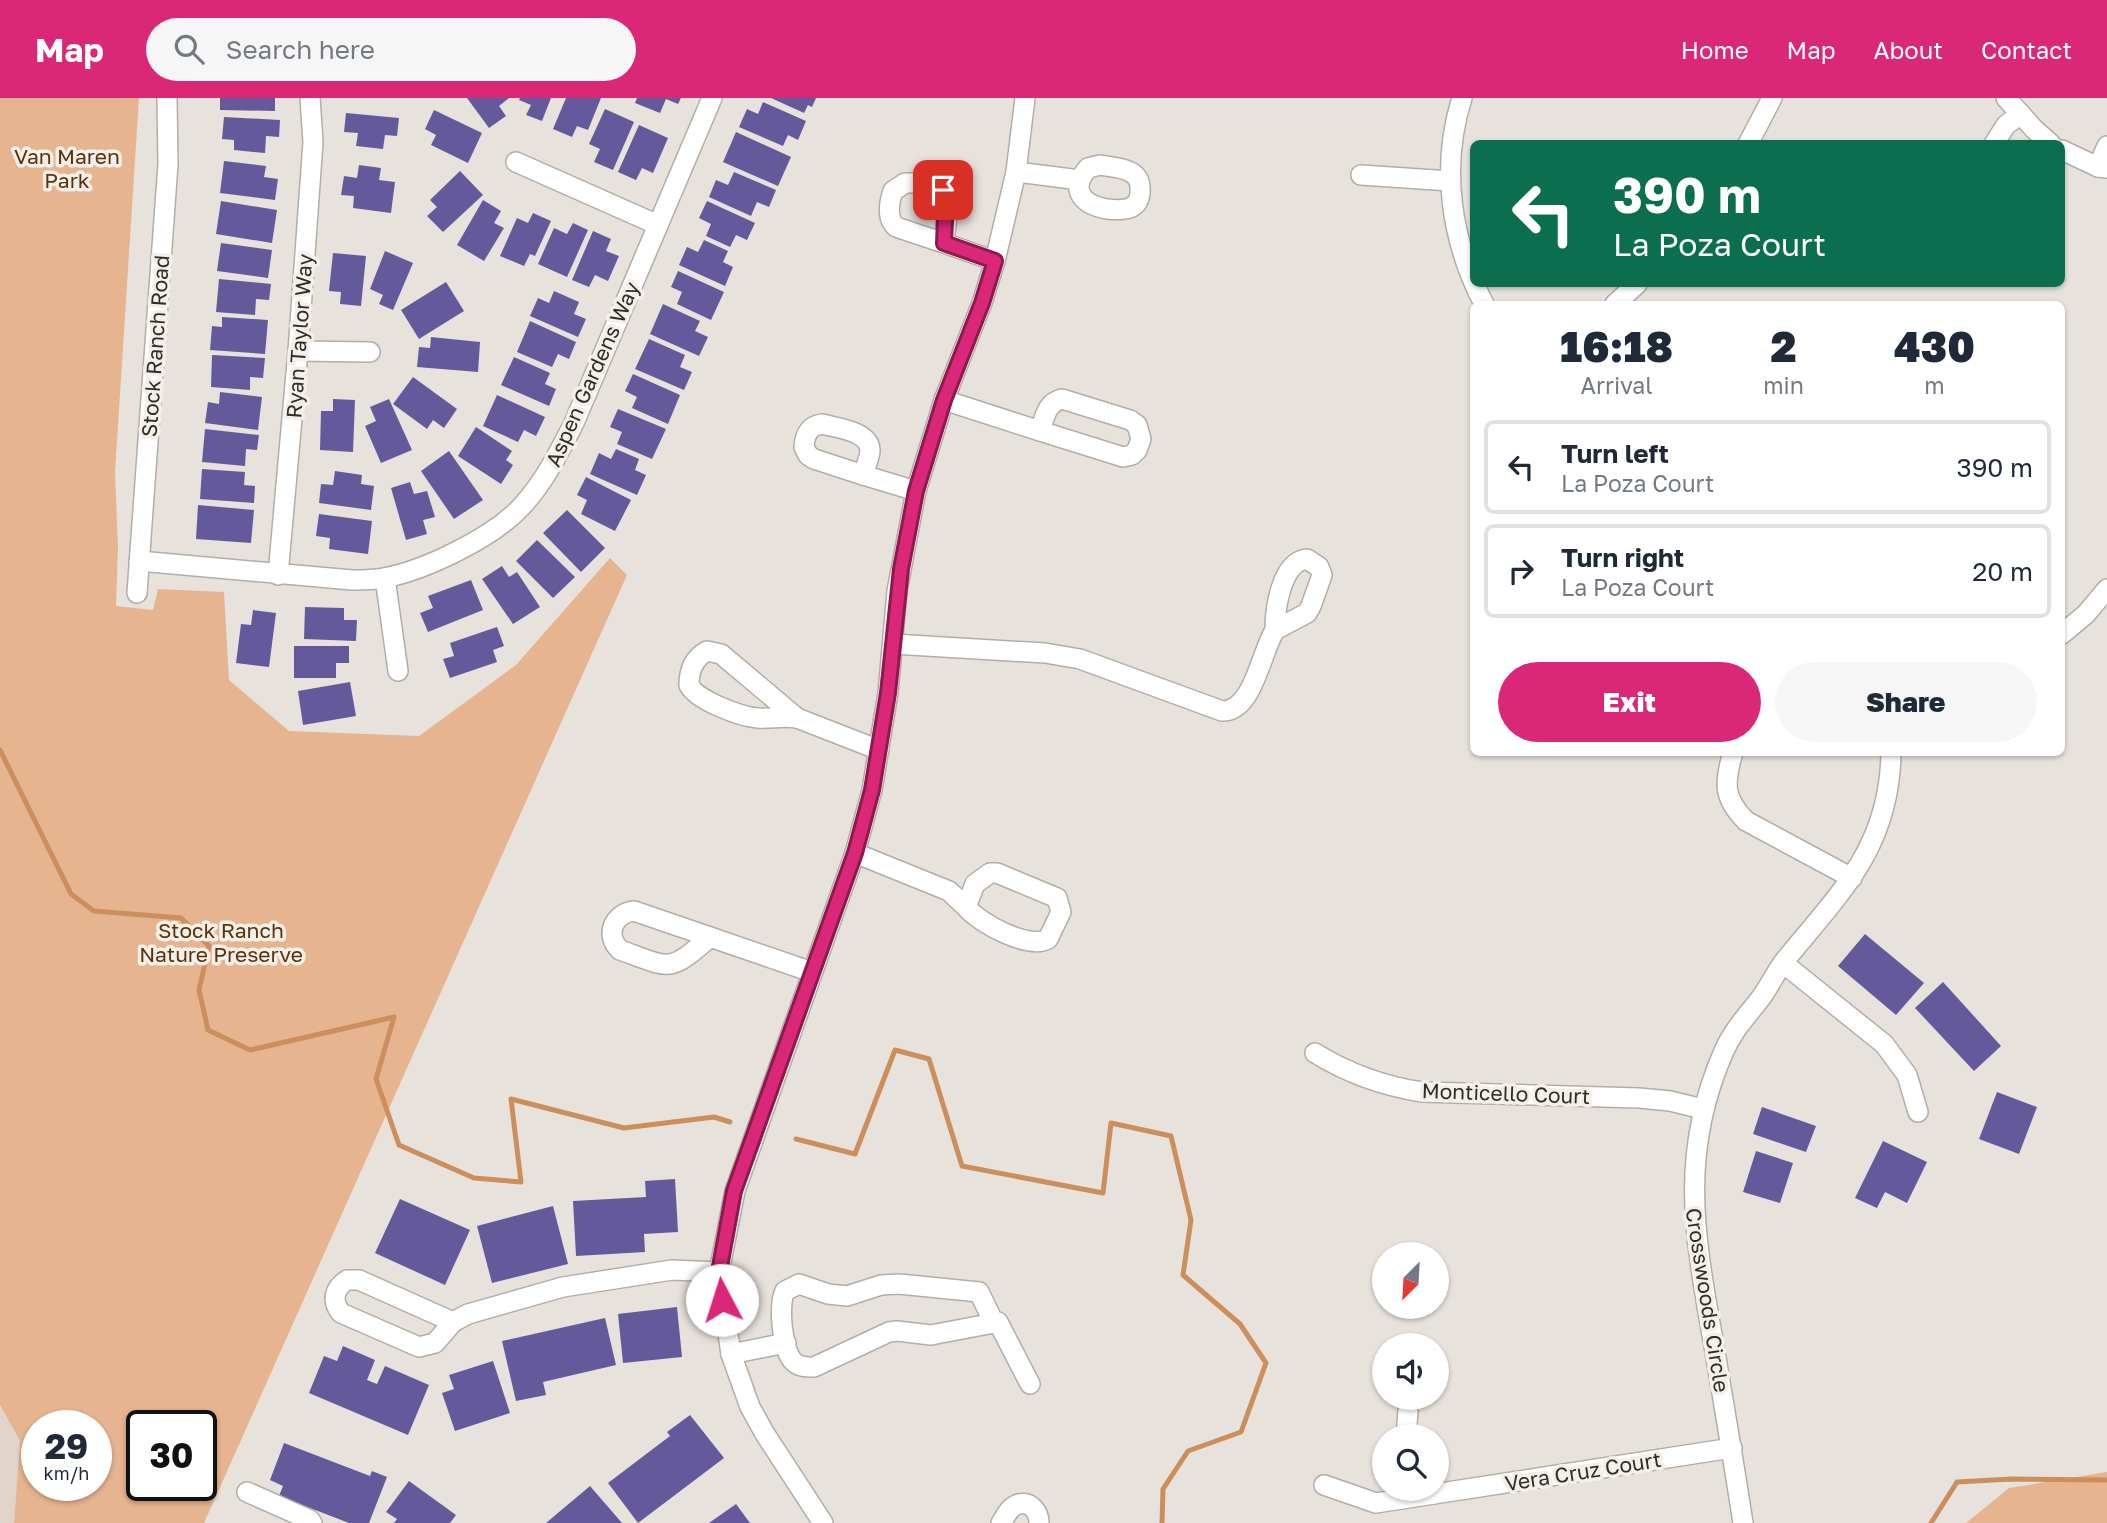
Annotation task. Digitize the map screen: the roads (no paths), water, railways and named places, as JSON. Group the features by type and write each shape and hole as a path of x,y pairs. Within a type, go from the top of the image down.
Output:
{"street":[{"name":"Stock Ranch Road","path":"137,593 168,164 167,98"},
{"name":"Ryan Taylor Way","path":"278,575 313,142 310,98"},
{"name":"Aspen Gardens Way","path":"139,561 278,575 352,580 385,578 456,553 493,530 522,506 550,470 573,423 712,98"},
{"path":"823,1523 750,1406 731,1354 719,1272 734,1191 855,853 879,750 902,557 916,491 944,400 982,303 995,261 1016,172 1025,98"},
{"path":"1462,98 1453,134 1450,181 1457,233 1470,273"},
{"path":"1750,140 1772,98"},
{"path":"2006,98 2046,140"},
{"path":"1997,140 2006,125 2021,114"},
{"path":"2065,151 2102,167 2107,146"},
{"path":"516,162 658,225"},
{"path":"1016,172 1080,180"},
{"path":"1361,175 1450,181"},
{"path":"944,243 995,261"},
{"path":"1618,301 1634,287"},
{"path":"298,351 370,352"},
{"path":"944,400 1040,431 1123,457 1132,455 1142,439 1138,425 1130,420 1062,399 1049,406 1040,431"},
{"path":"863,475 916,491"},
{"path":"385,578 398,671"},
{"path":"2065,632 2087,614 2107,589"},
{"path":"893,643 1045,653 1080,659 1222,711 1229,711 1236,709 1245,699 1275,630"},
{"path":"797,718 721,654 707,651 694,661 689,685 698,696 751,716 782,715 797,718 879,750"},
{"path":"1732,756 1726,774 1726,786 1735,811 1746,821 1852,878"},
{"name":"Crosswoods Circle","path":"1743,1523 1693,1207 1693,1173 1703,1109 1724,1050 1736,1028 1761,998 1783,962 1852,878 1872,844 1889,787 1891,756"},
{"path":"855,853 949,891 974,916 985,924 1034,943 1048,939 1061,912 1060,903 1052,894 997,873 980,878 966,907"},
{"path":"710,937 813,972"},
{"path":"1783,962 1884,1044 1907,1075 1918,1112"},
{"name":"Monticello Court","path":"1315,1053 1361,1077 1391,1087 1422,1092 1639,1098 1670,1101 1703,1109"},
{"path":"453,1322 359,1280 347,1280 341,1284 334,1298 341,1313 419,1347 435,1343 453,1322 468,1314 563,1287 673,1270 719,1272"},
{"path":"994,1323 979,1292 899,1284 881,1285 847,1296 835,1296 799,1284 791,1286 781,1298 780,1306 792,1361 806,1367 814,1367 889,1332 931,1335 994,1323 999,1322 1030,1384"},
{"path":"731,1354 786,1343"},
{"name":"Vera Cruz Court","path":"1449,1489 1732,1448"},
{"name":"Vera Cruz Court","path":"1324,1485 1376,1503 1386,1501"},
{"path":"247,1492 312,1523"},
{"path":"1001,1523 1017,1504 1026,1504 1038,1513 1039,1523"}],"waterway":[{"path":"0,750 71,894 94,911 181,918 209,946 199,990 208,1030 250,1050 394,1017 376,1079 399,1145 474,1178 521,1182 511,1099 624,1128 714,1117 730,1122"},
{"path":"796,1139 855,1154 895,1050 929,1059 962,1166 1103,1193 1111,1123 1171,1136 1191,1220 1183,1275 1240,1324 1266,1363 1241,1432 1188,1451 1163,1489 1162,1523"},
{"path":"1931,1523 1957,1482 2011,1479 2107,1480"}],"park label":[{"name":"Van Maren Park","path":"67,168"},
{"name":"Stock Ranch Nature Preserve","path":"221,942"}]}
